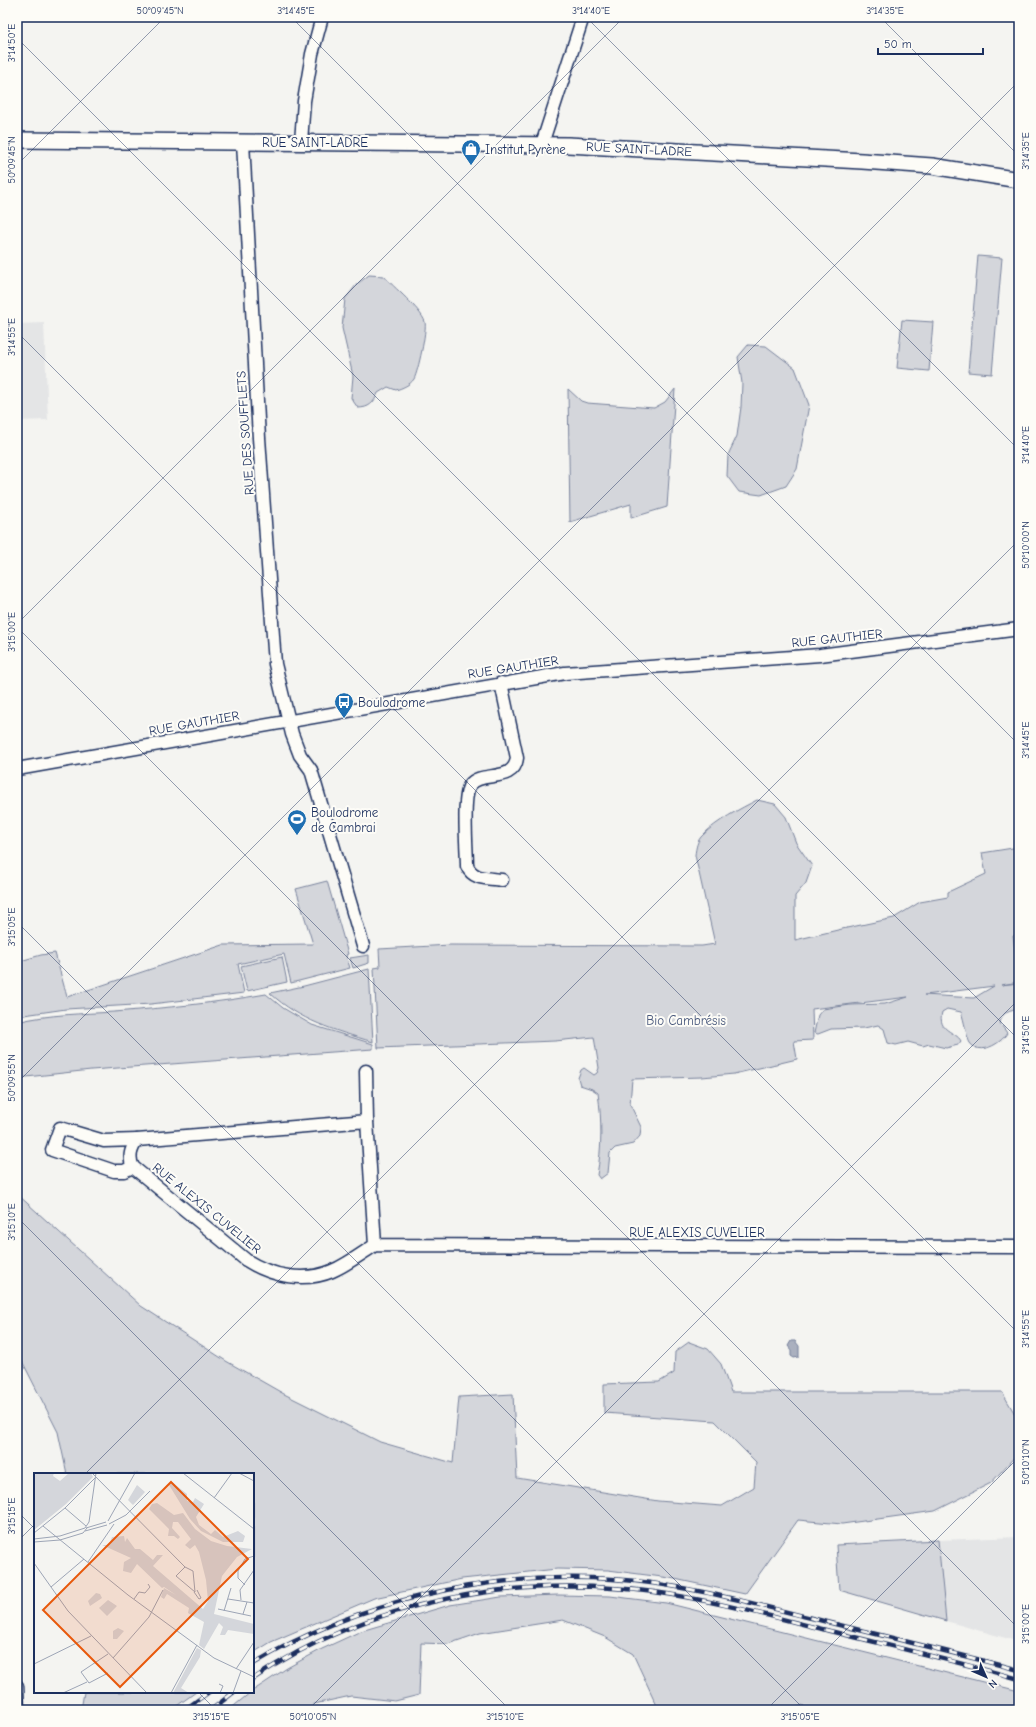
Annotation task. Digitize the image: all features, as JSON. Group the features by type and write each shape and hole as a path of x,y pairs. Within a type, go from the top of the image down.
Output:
{"street":[{"path":"301,142 304,101 312,54 322,17"},
{"path":"542,144 583,17"},
{"name":"RUE SAINT-LADRE","path":"17,140 542,144 862,160 932,166 1019,180"},
{"name":"RUE DES SOUFFLETS","path":"243,142 259,438 275,664 292,734 300,755 310,770 363,946"},
{"name":"RUE GAUTHIER","path":"17,768 565,673 820,655 1019,629"},
{"path":"501,683 517,758 516,766 512,771 476,780 470,785 466,800 467,866 469,871 479,878 502,880"},
{"path":"366,1071 367,1121 375,1245"},
{"name":"RUE ALEXIS CUVELIER","path":"133,1167 124,1171 114,1171 52,1150 60,1128 104,1141 137,1140 367,1121"},
{"name":"RUE ALEXIS CUVELIER","path":"137,1140 130,1152 133,1167 246,1260 270,1272 300,1276 321,1274 344,1265 375,1245 1019,1247"},
{"path":"17,1686 18,1710"}],"shaded area":[{"path":"44,323 48,420 17,421 17,324"},
{"path":"1019,1537 1019,1642 946,1621 938,1540"}],"green space":[{"path":"978,256 1002,258 992,374 968,372"},
{"path":"369,275 384,276 418,311 425,322 425,326 420,360 414,379 406,386 396,390 388,387 378,393 375,400 371,404 358,408 351,398 353,376 342,328 345,299 357,284"},
{"path":"902,320 933,322 929,371 897,368"},
{"path":"748,345 766,346 795,368 809,405 797,469 786,486 761,495 739,492 727,476 728,455 737,436 741,407 742,383 738,357"},
{"path":"568,389 581,401 587,403 654,408 665,402 675,389 667,507 631,518 631,504 570,522"},
{"name":"Bio Cambrésis","path":"757,800 775,804 786,817 796,843 812,866 806,883 795,896 795,940 894,918 920,902 948,897 948,892 986,874 982,853 1019,847 1019,934 1013,936 1019,982 1001,985 1019,983 1019,1008 1007,1012 1001,1019 1000,1023 1007,1033 1004,1037 990,1047 974,1047 969,1041 961,1012 947,1009 942,1012 942,1024 961,1041 958,1045 946,1048 929,1044 923,1046 908,1042 896,1045 888,1043 884,1029 878,1025 864,1028 831,1029 818,1034 814,1033 818,1015 823,1009 850,1005 885,1004 908,997 812,1009 813,1040 794,1041 797,1059 734,1074 702,1077 632,1079 630,1104 641,1127 640,1136 633,1144 615,1148 610,1153 608,1173 600,1179 597,1175 601,1134 598,1093 592,1089 580,1085 578,1078 581,1070 584,1068 594,1075 597,1073 599,1068 594,1037 555,1041 378,1048 374,968 380,967 379,949 450,945 702,946 715,944 695,855 696,847 699,839 714,825","holes":["994,986 974,998 924,995"]},
{"path":"327,881 348,954 346,955 350,968 291,983 284,954 238,964 244,993 151,1004 66,1009 17,1016 17,962 41,955 55,953 67,997 223,945 313,944 296,889"},
{"path":"369,955 369,963 353,968 350,958"},
{"path":"282,957 287,982 247,991 241,966"},
{"path":"369,969 373,1042 331,1029 305,1018 281,1003 270,993 304,986"},
{"path":"266,994 283,1008 312,1025 373,1044 373,1049 91,1070 17,1078 17,1022 53,1016 190,1005"},
{"path":"17,1194 141,1306 226,1361 284,1394 380,1442 453,1463 459,1397 513,1394 517,1478 658,1501 722,1506 754,1487 756,1462 715,1421 604,1413 604,1384 659,1382 674,1373 675,1352 689,1342 708,1349 721,1364 731,1392 1002,1392 1019,1421 1019,1452 991,1483 935,1511 842,1524 798,1520 745,1594 670,1578 608,1570 557,1569 462,1579 374,1598 271,1642 254,1652 254,1473 67,1473 58,1432 17,1351"},
{"path":"938,1540 946,1621 839,1590 836,1545"},
{"path":"558,1595 610,1596 666,1603 1019,1691 1019,1710 806,1710 803,1705 789,1710 659,1710 633,1654 605,1637 563,1620 480,1633 448,1644 421,1643 419,1695 395,1701 351,1696 314,1704 307,1710 229,1710 250,1693 254,1693 254,1690 287,1668 322,1649 361,1631 450,1605 501,1597"},
{"path":"84,1693 195,1693 171,1710 81,1710"}],"water":[{"path":"791,1341 795,1341 799,1346 799,1357 794,1358 791,1356 791,1350 788,1346"}],"railway":[{"path":"254,1663 294,1642 337,1623 381,1607 426,1594 519,1580 566,1578 636,1581 684,1588 756,1604 1019,1670"},
{"path":"254,1678 298,1652 345,1630 395,1612 445,1599 497,1591 549,1587 602,1587 654,1592 697,1599 1019,1679"},
{"path":"184,1710 208,1693"},
{"path":"211,1710 233,1693"}],"place":[{"name":"Institut Pyrène","path":"471,166"},
{"name":"Boulodrome","path":"344,719"},
{"name":"Boulodrome de Cambrai","path":"297,836"}]}
